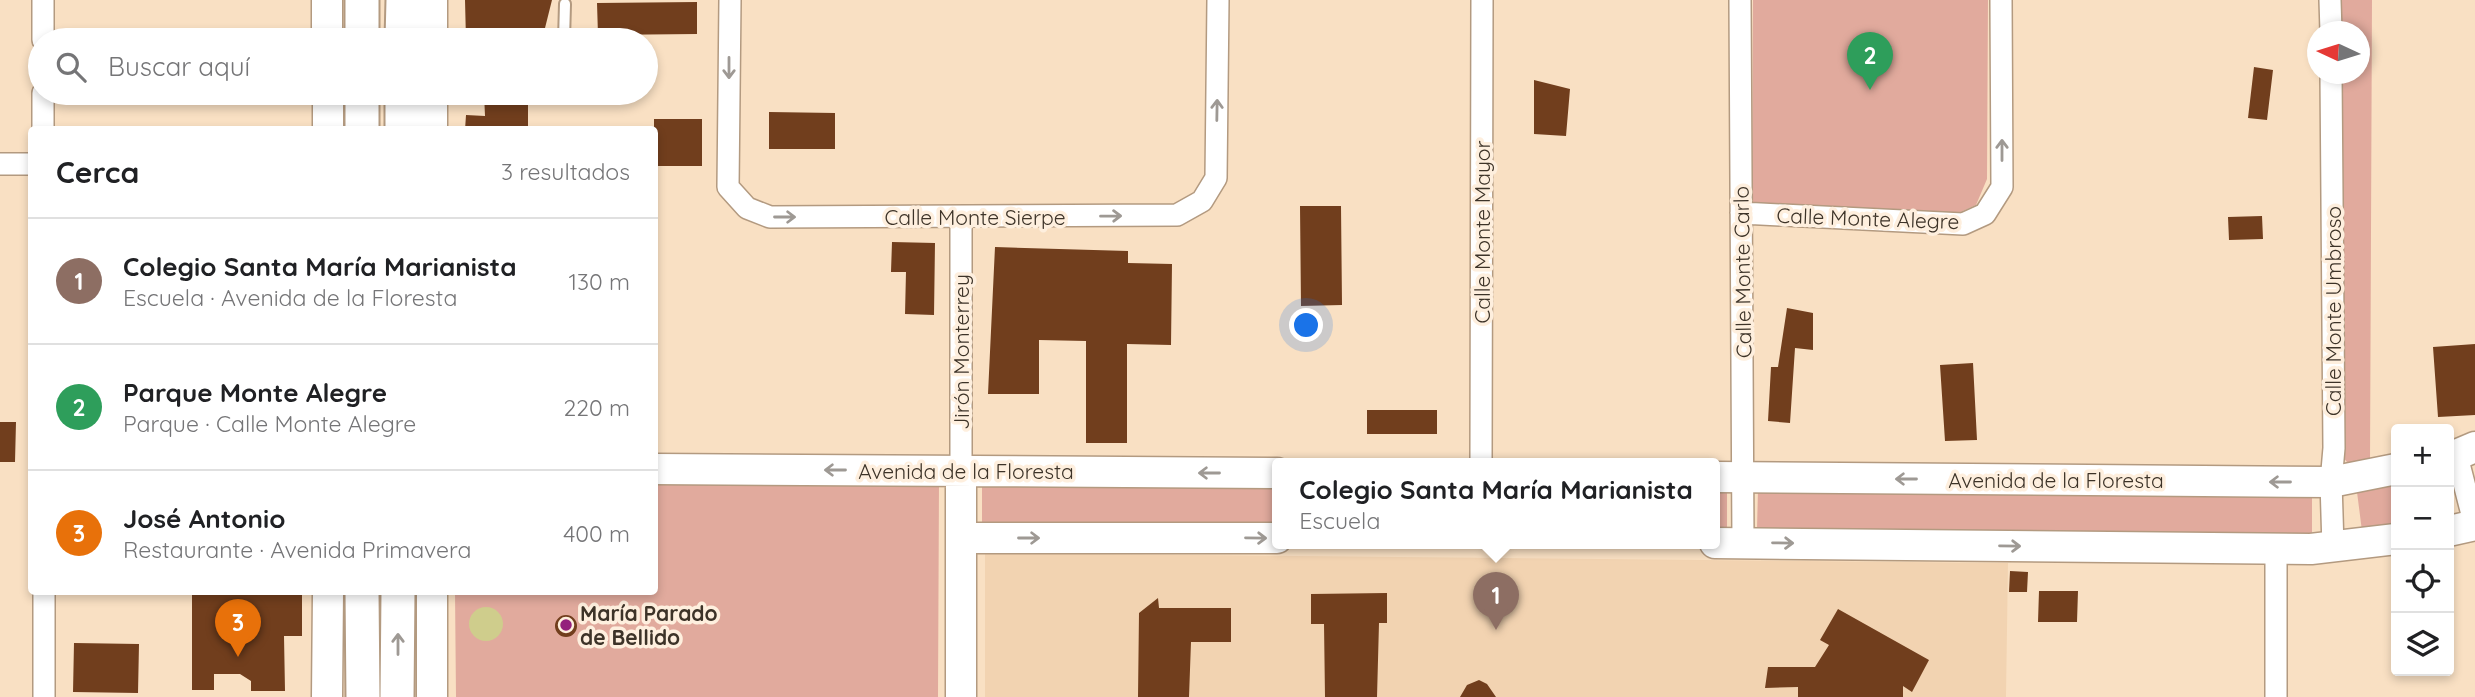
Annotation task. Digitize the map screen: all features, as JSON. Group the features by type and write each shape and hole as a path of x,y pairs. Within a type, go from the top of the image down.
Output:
{"main road":[{"path":"362,0 362,28"},
{"path":"402,28 403,0"},
{"path":"362,105 362,126"},
{"path":"402,105 402,126"},
{"path":"362,595 363,697"},
{"path":"397,697 398,595"}],"street":[{"path":"43,0 43,28"},
{"path":"327,0 327,28"},
{"path":"432,0 432,28"},
{"name":"Calle Monte Sierpe","path":"730,0 728,187 747,208 770,218 1177,215 1202,201 1216,178 1218,0"},
{"name":"Calle Monte Mayor","path":"1481,458 1482,0"},
{"name":"Calle Monte Carlo","path":"1729,543 1729,477 1741,213 1740,0"},
{"name":"Calle Monte Alegre","path":"1741,213 1963,224 1985,214 2002,187 2001,0"},
{"path":"2330,0 2331,21"},
{"name":"Calle Monte Umbroso","path":"2331,84 2333,547"},
{"path":"43,105 43,126"},
{"path":"328,105 328,126"},
{"path":"432,105 432,126"},
{"path":"0,164 28,164"},
{"name":"Jirón Monterrey","path":"961,218 961,697"},
{"path":"2454,530 2475,525 2460,453"},
{"name":"Avenida de la Floresta","path":"658,469 1272,473"},
{"name":"Avenida de la Floresta","path":"1729,477 2331,482 2391,471"},
{"path":"961,538 1272,538"},
{"path":"1729,543 2276,549 2333,547 2391,540"},
{"path":"2276,549 2276,697"},
{"path":"44,595 44,697"},
{"path":"327,697 328,595"},
{"path":"432,595 432,697"}],"lane":[{"path":"564,28 565,4"}],"shaded area":[{"path":"1753,0 1988,0 1987,179 1976,205 1956,214 1752,205"},
{"path":"2342,0 2372,0 2370,464 2353,469 2341,455 2342,84 2370,84 2370,21 2342,21"},
{"path":"2391,481 2391,526 2362,531 2357,492"},
{"path":"939,482 938,697 456,697 455,595 658,595 658,483"},
{"path":"982,487 1272,488 1272,528 982,528"},
{"path":"1720,488 1727,488 1727,528 1720,528"},
{"path":"1758,489 2270,497 2312,491 2312,540 1757,529"},
{"path":"985,553 2008,563 2006,697 985,697"},
{"path":"486,607 498,612 503,624 498,636 486,641 474,636 469,624 474,612"}],"building":[{"path":"465,0 552,0 545,28 466,28"},
{"path":"697,2 697,34 658,34 658,28 598,28 597,3"},
{"path":"2254,67 2273,70 2267,120 2248,118"},
{"path":"1534,80 1570,89 1566,136 1534,134"},
{"path":"485,105 528,105 528,126 465,126 466,115 485,116"},
{"path":"769,112 835,113 835,149 769,149"},
{"path":"654,119 702,119 702,166 658,166 658,126 654,126"},
{"path":"1300,206 1341,206 1342,305 1301,306"},
{"path":"2262,216 2263,239 2229,240 2228,217"},
{"path":"892,242 935,243 934,315 905,314 906,272 891,272"},
{"path":"995,247 1128,251 1128,263 1172,264 1171,345 1127,344 1127,443 1086,443 1086,341 1039,340 1039,394 988,394"},
{"path":"1787,308 1813,313 1813,350 1795,348 1790,423 1768,421 1771,367 1778,367"},
{"path":"2475,344 2475,415 2438,417 2433,347"},
{"path":"1973,363 1977,440 1945,441 1940,365"},
{"path":"1367,410 1437,410 1437,434 1367,434"},
{"path":"0,422 16,422 15,462 0,462"},
{"path":"2010,571 2028,572 2027,592 2009,592"},
{"path":"2039,591 2078,591 2077,622 2038,622"},
{"path":"1387,593 1387,623 1379,623 1377,697 1325,697 1324,624 1311,624 1311,594"},
{"path":"192,595 302,595 302,636 284,636 285,691 251,691 251,681 240,674 214,674 214,690 192,690"},
{"path":"1158,598 1159,608 1231,608 1231,642 1191,642 1189,697 1138,697 1139,613"},
{"path":"1838,609 1929,660 1912,692 1903,686 1903,697 1798,697 1798,687 1765,688 1768,667 1815,667 1829,645 1820,640"},
{"name":"María Parado de Bellido","path":"566,615 574,618 577,626 574,634 566,637 558,634 555,626 558,618"},
{"path":"74,643 139,644 138,693 73,692"},
{"path":"1479,680 1487,684 1496,697 1460,697 1467,685"}],"place":[{"name":"Parque Monte Alegre","path":"1870,90"},
{"name":"María Parado de Bellido","path":"566,625"},
{"name":"Colegio Santa María Marianista","path":"1496,630"},
{"name":"José Antonio","path":"238,657"}]}
